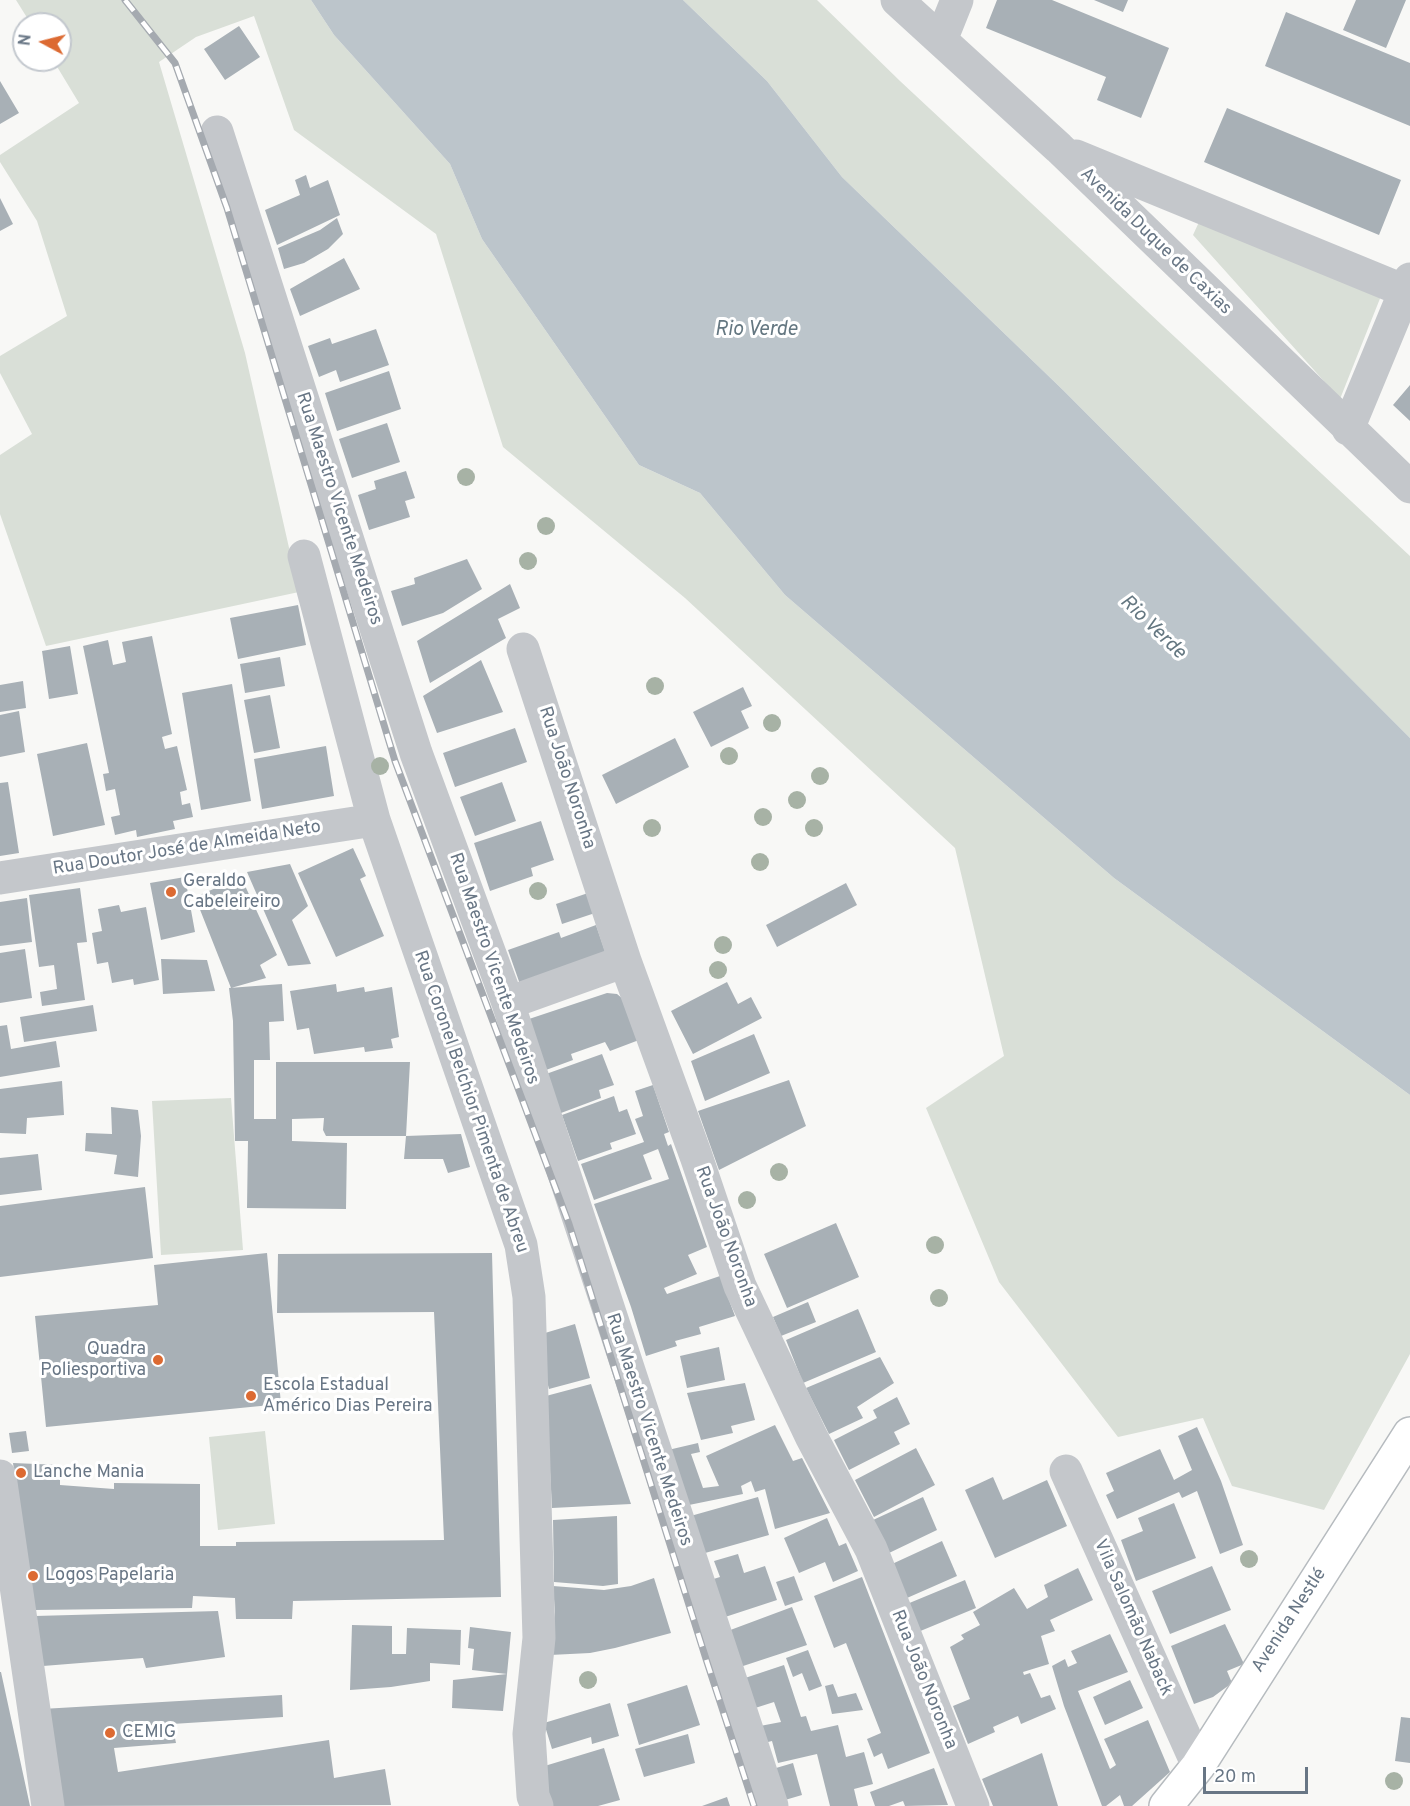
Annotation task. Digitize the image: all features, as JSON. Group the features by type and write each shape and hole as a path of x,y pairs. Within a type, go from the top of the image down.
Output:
{"main road":[{"name":"Avenida Nestlé","path":"1166,1806 1198,1766 1410,1434"}],"street":[{"name":"Avenida Duque de Caxias","path":"897,0 1059,148 1410,487"},
{"path":"941,40 957,0"},
{"name":"Rua Maestro Vicente Medeiros","path":"217,132 416,753 508,1003 772,1806"},
{"path":"1059,148 1408,288 1348,429"},
{"name":"Rua Coronel Belchior Pimenta de Abreu","path":"304,556 375,820 521,1245 529,1297 539,1638 529,1734 534,1796 537,1806"},
{"name":"Rua João Noronha","path":"523,649 625,961 696,1156 740,1286 811,1436 871,1549 973,1806"},
{"name":"Rua Doutor José de Almeida Neto","path":"0,878 375,820"},
{"path":"508,1003 625,961"},
{"name":"Vila Salomão Naback","path":"1066,1471 1198,1766"},
{"path":"0,1476 48,1806"}],"shaded area":[{"path":"16,0 311,0 334,35 450,164 482,239 639,465 700,493 785,595 1114,878 1410,1095 1410,1354 1324,1510 1232,1486 1203,1418 1118,1437 999,1282 926,1108 1004,1056 955,848 685,598 503,447 436,234 294,130 254,16 196,37 159,62 245,353 299,592 46,646 0,514 0,455 32,434 0,373 0,356 67,316 37,221 0,162 0,155 79,103 60,72 72,72 72,12 24,12"},
{"path":"683,0 817,0 900,81 1410,556 1410,738 1063,390 842,177 767,81"},
{"path":"1199,222 1381,296 1340,399 1193,235"},
{"path":"231,1098 243,1250 161,1255 152,1101"},
{"path":"265,1431 275,1524 218,1530 209,1437"}],"water":[{"name":"Rio Verde","path":"311,0 683,0 767,81 842,177 1063,390 1410,738 1410,1095 1114,878 785,595 700,493 639,465 482,239 450,164 334,35"}],"building":[{"path":"997,0 1052,0 1169,48 1141,118 1097,100 1106,77 986,28"},
{"path":"1094,0 1128,0 1123,12"},
{"path":"1356,0 1406,0 1386,48 1343,30"},
{"path":"1286,12 1410,63 1410,126 1265,66"},
{"path":"239,26 260,57 225,80 204,49"},
{"path":"0,81 19,113 0,124"},
{"path":"1227,108 1401,180 1379,235 1204,162"},
{"path":"306,175 310,188 328,180 340,215 277,245 265,210 300,195 295,180"},
{"path":"0,198 13,224 0,231"},
{"path":"337,218 343,234 328,249 304,263 284,269 278,248 320,230"},
{"path":"344,258 360,289 300,316 290,289"},
{"path":"376,329 389,365 340,382 336,370 319,377 308,346 330,338 332,344"},
{"path":"389,371 401,409 337,431 325,393"},
{"path":"1410,385 1410,421 1393,405"},
{"path":"387,423 400,462 352,478 339,439"},
{"path":"406,471 415,498 405,501 410,517 369,530 358,495 376,489 374,481"},
{"path":"467,559 482,589 443,613 402,626 391,591 415,584 414,578"},
{"path":"510,584 520,608 498,619 506,638 430,683 417,641"},
{"path":"298,605 306,645 238,659 230,618"},
{"path":"152,636 172,734 162,737 165,749 177,746 187,790 180,792 182,805 190,803 193,817 173,821 175,829 137,837 136,830 115,835 111,817 120,815 115,789 106,791 103,774 109,773 83,646 108,640 113,665 126,662 122,642"},
{"path":"70,646 78,694 49,699 42,651"},
{"path":"280,657 285,686 245,693 240,664"},
{"path":"481,660 503,712 437,733 423,696"},
{"path":"23,681 26,708 0,712 0,685"},
{"path":"232,684 251,801 201,810 182,693"},
{"path":"743,687 752,706 741,711 749,728 711,747 693,712"},
{"path":"270,695 280,748 254,753 244,700"},
{"path":"19,711 25,752 0,757 0,715"},
{"path":"515,728 527,762 455,787 443,753"},
{"path":"675,738 689,767 616,804 602,775"},
{"path":"87,743 105,825 53,836 37,754"},
{"path":"326,746 334,796 262,809 254,759"},
{"path":"8,782 19,853 0,856 0,783"},
{"path":"502,782 516,821 475,836 460,797"},
{"path":"541,821 554,860 531,868 533,876 490,891 474,843"},
{"path":"353,848 366,876 360,879 384,936 336,957 298,873"},
{"path":"290,864 308,906 292,920 311,964 288,966 247,872"},
{"path":"185,877 195,932 161,940 150,883"},
{"path":"241,877 277,955 260,965 266,978 231,988 195,897"},
{"path":"846,883 857,905 777,947 766,925"},
{"path":"80,888 87,942 77,943 85,1000 42,1006 40,992 57,989 54,965 39,967 29,895"},
{"path":"588,893 595,913 562,924 556,904"},
{"path":"27,898 32,942 0,946 0,902"},
{"path":"119,905 121,912 146,907 159,980 134,985 133,979 112,983 108,962 97,964 92,933 102,931 98,909"},
{"path":"596,925 607,957 522,990 508,950 559,932 561,938"},
{"path":"25,949 32,998 0,1003 0,953"},
{"path":"161,959 207,960 215,991 163,994"},
{"path":"727,982 738,1004 751,997 762,1018 693,1054 671,1011"},
{"path":"282,984 284,1021 269,1022 270,1060 254,1060 254,1119 276,1119 276,1062 410,1062 406,1136 326,1136 323,1130 324,1118 292,1119 292,1141 347,1143 346,1209 247,1208 248,1141 235,1141 233,1021 229,988"},
{"path":"336,984 337,992 364,987 365,992 392,987 399,1037 391,1039 393,1048 365,1052 364,1047 314,1054 309,1028 297,1030 290,991"},
{"path":"607,993 617,994 623,999 639,1040 610,1051 605,1042 571,1054 573,1060 546,1070 529,1019"},
{"path":"93,1005 97,1031 24,1042 20,1017"},
{"path":"7,1025 11,1049 56,1041 60,1067 0,1077 0,1026"},
{"path":"754,1034 770,1073 705,1101 691,1061"},
{"path":"602,1054 614,1085 599,1090 601,1098 561,1113 546,1074"},
{"path":"789,1080 806,1126 719,1170 698,1111"},
{"path":"62,1081 64,1115 27,1118 26,1134 0,1133 0,1089"},
{"path":"653,1085 669,1132 664,1134 668,1146 671,1144 707,1247 688,1255 697,1274 664,1288 667,1294 720,1276 735,1316 699,1327 701,1334 675,1341 677,1346 646,1356 594,1204 669,1179 658,1149 643,1155 652,1179 594,1200 581,1164 644,1142 635,1119 643,1116 635,1091"},
{"path":"614,1096 619,1112 627,1109 636,1134 610,1143 612,1149 578,1161 562,1115"},
{"path":"111,1107 138,1110 141,1136 138,1177 114,1174 117,1155 85,1151 86,1133 112,1134"},
{"path":"461,1134 470,1167 448,1173 443,1159 404,1159 406,1136"},
{"path":"38,1154 42,1190 0,1195 0,1158"},
{"path":"145,1187 153,1258 0,1277 0,1206"},
{"path":"836,1223 859,1277 787,1308 764,1254"},
{"name":"Quadra Poliesportiva","path":"267,1253 281,1404 46,1427 35,1316 158,1305 154,1265"},
{"path":"492,1253 501,1597 293,1601 292,1619 236,1619 235,1598 193,1596 192,1608 35,1610 13,1463 60,1465 60,1485 114,1489 114,1483 200,1484 200,1546 236,1546 236,1542 444,1540 434,1312 277,1313 278,1254"},
{"path":"808,1302 816,1322 781,1336 773,1317"},
{"path":"858,1309 876,1352 803,1383 786,1340"},
{"path":"575,1324 590,1378 549,1389 535,1336"},
{"path":"719,1347 725,1380 687,1388 680,1356"},
{"path":"880,1357 894,1383 857,1407 863,1418 829,1434 806,1388"},
{"path":"745,1383 755,1420 731,1426 733,1433 701,1440 687,1393"},
{"path":"591,1384 631,1504 552,1508 546,1396"},
{"path":"897,1397 910,1424 894,1432 900,1444 849,1470 834,1440 877,1418 873,1410"},
{"path":"775,1425 793,1461 802,1458 830,1513 775,1529 765,1489 755,1492 751,1481 741,1486 743,1494 684,1506 668,1450 698,1443 700,1452 691,1454 703,1488 719,1486 706,1456"},
{"path":"1197,1427 1221,1481 1243,1545 1220,1554 1197,1491 1182,1498 1179,1492 1117,1519 1106,1495 1114,1491 1106,1473 1160,1449 1174,1480 1192,1470 1178,1436"},
{"path":"26,1431 29,1451 12,1453 9,1433"},
{"path":"916,1448 935,1485 874,1517 855,1480"},
{"path":"993,1477 1003,1500 1047,1480 1067,1526 995,1558 965,1490"},
{"path":"758,1497 769,1535 698,1555 687,1517"},
{"path":"923,1497 937,1530 889,1553 873,1520"},
{"path":"1174,1503 1196,1558 1136,1581 1121,1540 1143,1531 1138,1518"},
{"path":"617,1516 618,1584 603,1586 554,1582 553,1520"},
{"path":"827,1518 839,1546 846,1543 858,1571 833,1582 825,1562 799,1573 784,1538"},
{"path":"942,1541 957,1576 907,1598 892,1564"},
{"path":"738,1554 744,1573 765,1566 777,1600 719,1619 707,1581 720,1577 714,1561"},
{"path":"1212,1566 1231,1610 1170,1634 1152,1591"},
{"path":"1078,1568 1093,1600 1050,1620 1055,1631 1041,1636 1049,1664 1023,1672 1024,1675 1030,1673 1041,1698 1050,1695 1056,1709 1021,1724 1018,1716 993,1727 995,1732 968,1744 953,1706 970,1699 950,1647 964,1639 961,1635 980,1625 973,1612 1014,1588 1027,1609 1048,1597 1044,1585"},
{"path":"794,1576 803,1600 785,1606 776,1582"},
{"path":"862,1577 930,1753 888,1769 882,1753 874,1757 867,1739 881,1733 846,1643 834,1648 814,1596"},
{"path":"654,1578 671,1633 590,1653 550,1655 555,1612 553,1586 604,1590 631,1586"},
{"path":"965,1580 976,1608 918,1632 907,1604"},
{"path":"792,1607 807,1645 737,1668 725,1632"},
{"path":"218,1611 225,1657 146,1668 143,1658 43,1666 35,1616"},
{"path":"1225,1624 1244,1664 1227,1671 1232,1683 1213,1697 1194,1704 1171,1646"},
{"path":"352,1625 392,1626 392,1654 406,1654 407,1628 461,1630 460,1665 430,1663 430,1681 350,1690"},
{"path":"470,1627 511,1632 507,1674 472,1670 474,1649 468,1648"},
{"path":"1110,1634 1128,1672 1078,1691 1110,1769 1116,1765 1104,1739 1148,1720 1170,1772 1132,1806 1124,1806 1120,1795 1106,1806 1102,1806 1064,1706 1052,1666 1065,1659 1068,1667 1077,1663 1071,1651"},
{"path":"808,1650 822,1686 809,1691 802,1673 793,1677 786,1658"},
{"path":"784,1665 801,1717 806,1716 811,1731 838,1725 846,1757 864,1752 873,1784 854,1789 858,1806 830,1806 817,1754 778,1763 772,1741 764,1743 760,1726 781,1722 774,1702 752,1709 742,1679"},
{"path":"1,1672 30,1806 0,1806"},
{"path":"507,1674 503,1711 452,1708 453,1680"},
{"path":"1130,1680 1143,1708 1105,1725 1093,1697"},
{"path":"833,1684 838,1697 856,1693 863,1710 832,1714 825,1686"},
{"path":"687,1685 700,1725 639,1745 627,1704"},
{"path":"282,1695 283,1717 172,1724 176,1743 114,1748 118,1772 329,1740 334,1778 385,1769 391,1805 56,1806 42,1709"},
{"path":"610,1703 619,1736 592,1744 591,1737 552,1749 544,1723"},
{"path":"1401,1717 1410,1718 1410,1763 1395,1761"},
{"path":"688,1734 695,1763 644,1777 635,1749"},
{"path":"604,1748 620,1800 598,1806 549,1806 538,1768"},
{"path":"1042,1753 1058,1806 993,1806 982,1779"},
{"path":"793,1763 802,1795 785,1800 776,1768"},
{"path":"934,1768 948,1805 905,1806 903,1801 889,1806 875,1806 870,1792"},
{"path":"727,1797 730,1806 702,1806"}],"railway":[{"path":"125,0 175,63 227,208 395,761 569,1224 754,1806"}],"place":[{"name":"Geraldo Cabeleireiro","path":"171,892"},
{"name":"Quadra Poliesportiva","path":"158,1360"},
{"name":"Escola Estadual Américo Dias Pereira","path":"251,1396"},
{"name":"Lanche Mania","path":"21,1473"},
{"name":"Logos Papelaria","path":"33,1576"},
{"name":"CEMIG","path":"110,1733"}]}
